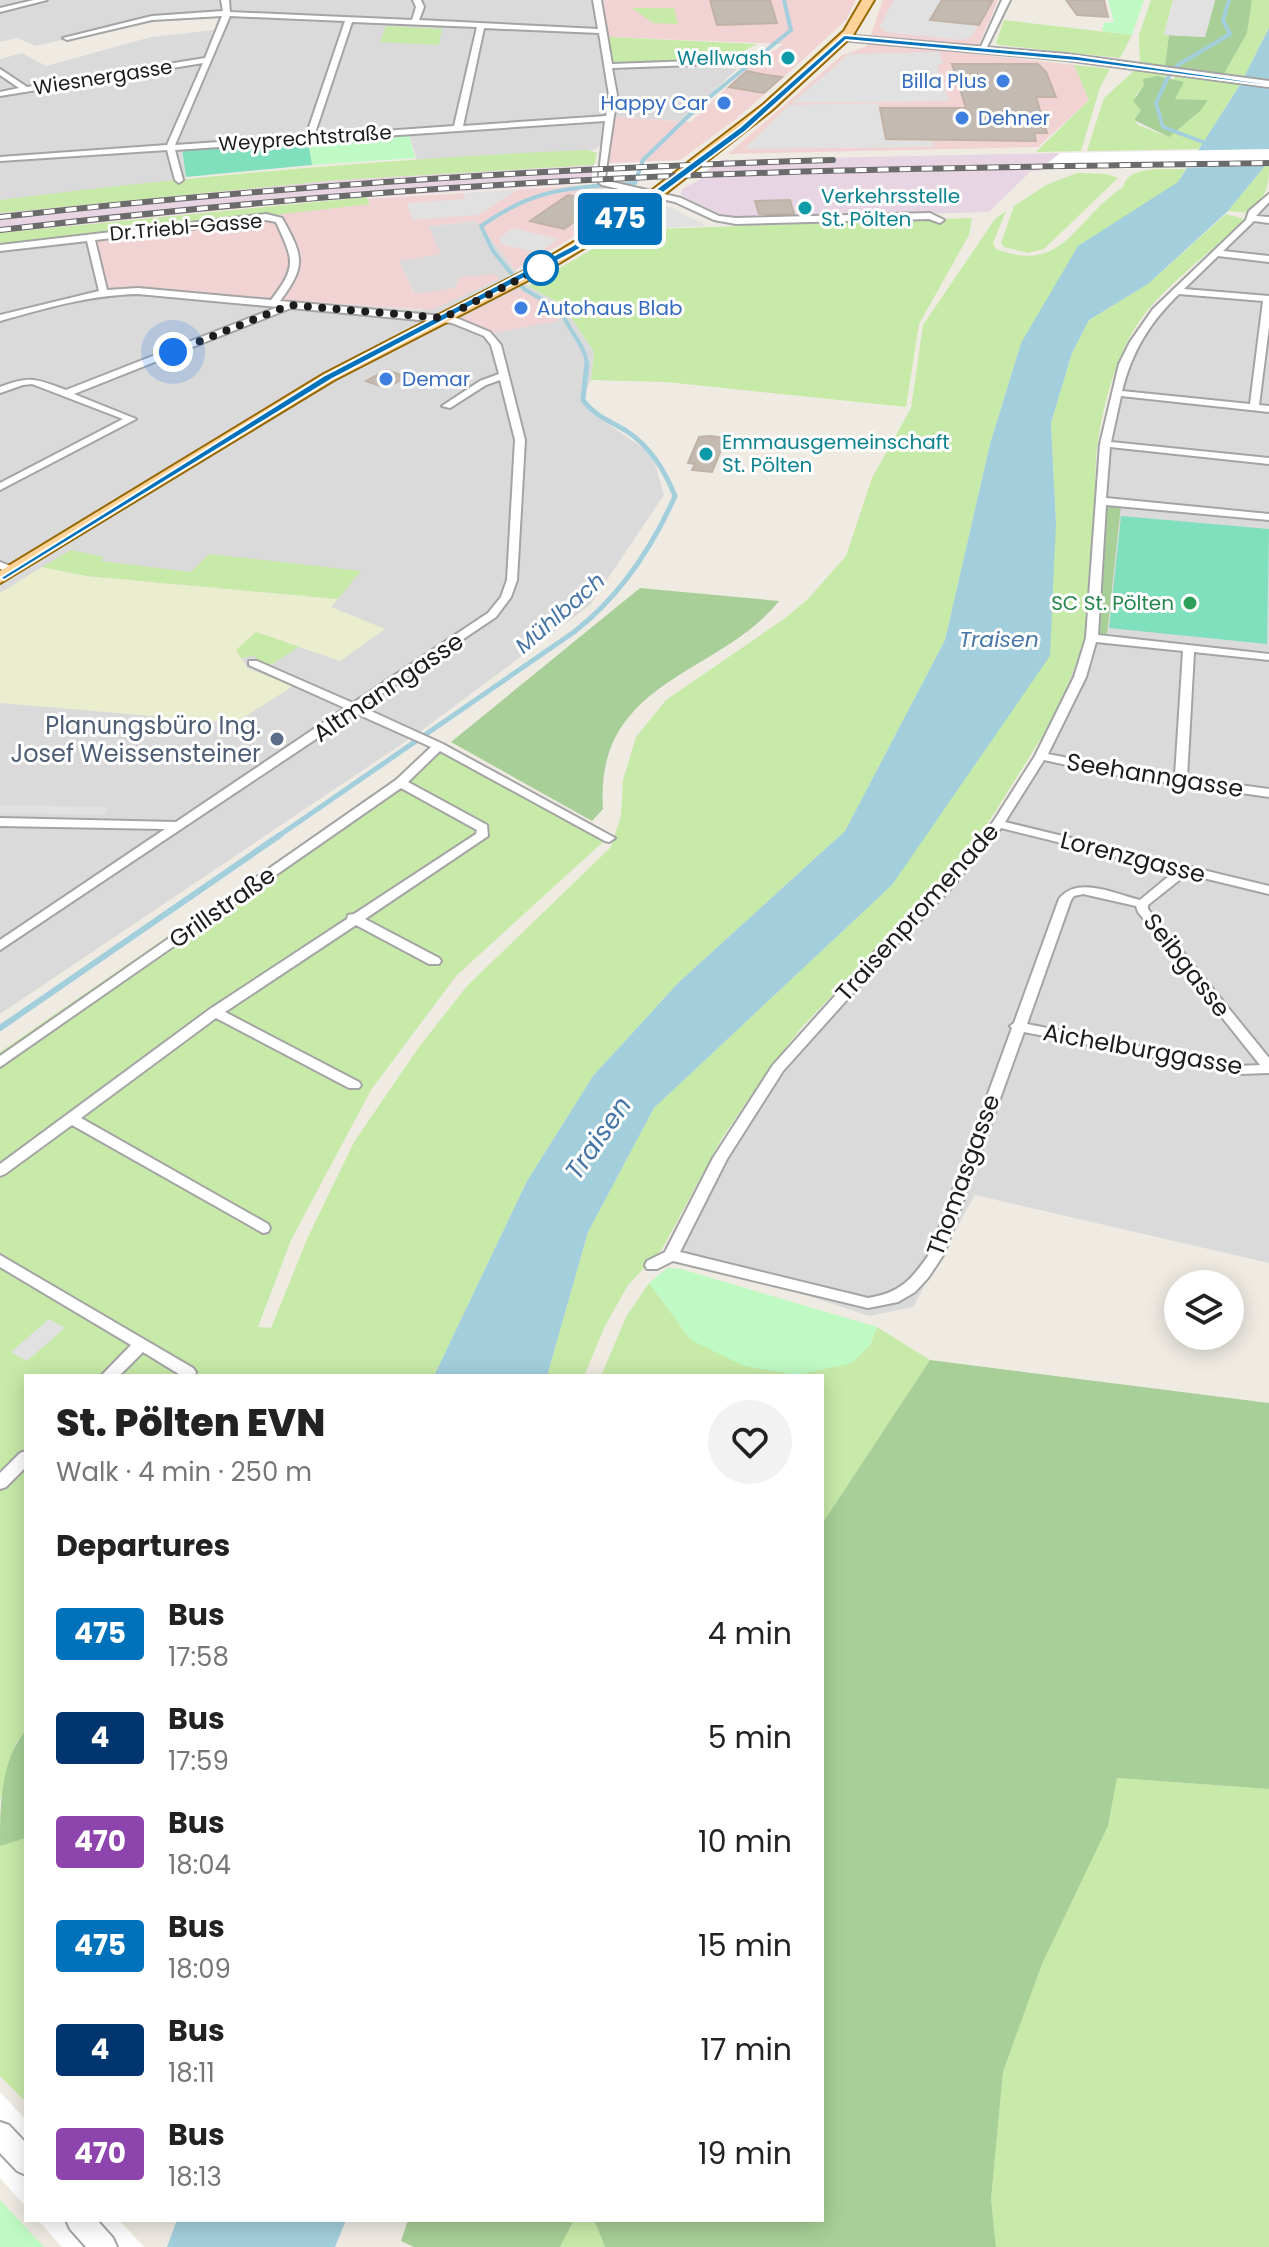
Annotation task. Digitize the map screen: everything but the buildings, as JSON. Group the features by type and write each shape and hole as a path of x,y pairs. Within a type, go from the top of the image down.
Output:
{"main road":[{"path":"4,571 329,377 575,248 656,194 743,129 844,38 860,18 868,0"}],"street":[{"path":"0,10 43,0"},
{"path":"179,180 170,147 227,13 225,0"},
{"path":"415,22 420,7 417,0"},
{"path":"597,0 613,95 602,181 678,200 717,218 736,221 930,216 940,220"},
{"path":"982,49 1006,0"},
{"path":"67,38 152,18 227,13 602,31"},
{"path":"309,138 349,19"},
{"path":"458,128 481,25"},
{"path":"844,38 1131,65 1269,84"},
{"name":"Wiesnergasse","path":"0,94 206,60"},
{"path":"609,66 694,63"},
{"path":"0,71 25,89"},
{"name":"Weyprechtstraße","path":"0,159 611,118"},
{"name":"Traisenpromenade","path":"671,1255 720,1158 778,1068 950,882 998,824 1041,756 1080,677 1092,638 1105,444 1124,364 1156,311 1252,218 1252,213 1269,197"},
{"name":"Dr.Triebl-Gasse","path":"0,248 266,217 279,220 297,268 274,303"},
{"path":"1252,218 1269,220"},
{"path":"90,236 103,291"},
{"path":"1215,253 1269,259"},
{"name":"Altmanngasse","path":"0,318 103,291 443,318 487,334 496,345 520,440 512,580 506,597 474,630 0,946"},
{"path":"1177,291 1269,299 1254,408"},
{"path":"65,394 290,305"},
{"path":"447,406 483,383 503,376"},
{"path":"0,390 33,381 131,419 0,487"},
{"path":"1117,393 1269,409"},
{"path":"1105,444 1269,461"},
{"path":"1101,501 1269,517"},
{"path":"1092,638 1269,657"},
{"path":"1181,781 1189,648"},
{"path":"253,663 439,746 609,838"},
{"name":"Grillstraße","path":"0,1063 400,783 439,746"},
{"name":"Seehanngasse","path":"1041,756 1269,793"},
{"path":"0,1171 215,1012 353,918 482,836 483,828 400,783"},
{"path":"0,822 179,826"},
{"name":"Lorenzgasse","path":"998,824 1269,890"},
{"name":"Seibgasse","path":"1184,870 1142,904 1146,915 1269,1068"},
{"name":"Thomasgasse","path":"671,1255 853,1301 868,1303 900,1296 912,1288 937,1254 1017,1026 1068,895 1083,890 1142,904"},
{"path":"353,918 434,961"},
{"path":"215,1012 354,1085"},
{"name":"Aichelburggasse","path":"1017,1026 1239,1070 1269,1068"},
{"path":"71,1118 263,1228"},
{"path":"652,1265 671,1255"},
{"path":"0,1260 188,1372"},
{"path":"111,1374 141,1345"},
{"path":"0,1483 24,1459"},
{"path":"0,2134 24,2160"},
{"path":"81,2222 104,2247"}],"shaded area":[{"path":"0,0 592,0 603,69 694,65 737,69 682,121 607,117 602,145 593,150 417,160 409,134 182,149 186,180 0,200 0,59 22,53 46,66 151,37 214,30 219,16 142,21 36,46 17,38 0,42"},
{"path":"600,0 856,0 846,20 785,76 736,119 680,160 608,163 615,117 691,122 747,68 784,44 608,37"},
{"path":"883,0 998,0 975,54 1074,65 1089,100 1038,147 728,154 841,56 867,46"},
{"path":"894,0 943,0 979,25 970,38 961,40 884,32 885,28 879,28"},
{"path":"1173,0 1215,0 1205,37 1164,35"},
{"path":"939,52 943,64 937,65 949,101 792,103 849,54"},
{"path":"878,103 885,141 932,140 934,147 744,149 789,105"},
{"name":"Verkehrsstelle St. Pölten","path":"1060,153 1040,171 1031,171 989,212 742,219 725,217 681,195 682,189 701,179 698,177 721,160"},
{"path":"594,165 591,182 577,184 300,202 0,233 0,213 339,180"},
{"path":"594,185 630,195 567,241 515,270 477,221 428,226 441,254 399,261 414,294 455,288 459,277 495,274 499,279 432,310 108,288 94,234 369,204 367,199"},
{"path":"517,190 478,215 412,220 407,203 465,199 464,193"},
{"path":"1269,199 1269,1263 975,1195 913,1307 869,1316 715,1265 671,1255 775,1073 938,895 1041,756 1108,432 1140,342 1152,317"},
{"path":"660,207 670,207 707,226 630,229"},
{"path":"477,221 528,286 563,305 594,352 591,380 581,400 593,414 652,454 664,495 590,605 421,731 0,1014 0,248 94,234 139,288 422,310 399,261 428,226"},
{"path":"513,228 558,239 539,253 501,244 499,238"},
{"name":"Autohaus Blab","path":"519,289 553,305 558,311 558,321 493,333 459,319"},
{"path":"0,805 107,807 105,815 0,813"},
{"path":"49,1319 65,1328 27,1361 11,1352"}],"green space":[{"path":"1108,0 1144,0 1132,35 1102,31 1104,23 1114,22"},
{"path":"1151,0 1173,0 1164,34 1169,35 1165,66 1140,63 1139,35"},
{"path":"1215,0 1252,0 1247,33 1224,74 1165,66 1169,35 1205,37"},
{"path":"1252,0 1269,0 1269,28 1244,77 1224,74 1247,33"},
{"path":"632,8 674,8 678,24 653,23"},
{"path":"1004,20 1132,35 1120,58 999,45 996,43"},
{"path":"386,26 442,29 439,45 380,42"},
{"path":"608,37 757,44 722,62 614,64"},
{"path":"988,55 1110,69 1100,87 1081,151 1036,152 1089,100 1074,65"},
{"path":"1135,70 1170,75 1144,85 1135,96 1141,110 1134,120 1138,125 1169,137 1207,100 1175,99 1183,82 1172,80 1176,76 1240,84 1199,149 1087,151 1104,98"},
{"path":"1158,76 1184,82 1175,99 1208,100 1200,111 1169,137 1134,120 1141,110 1133,101 1144,85 1143,79"},
{"path":"409,134 415,158 312,165 308,141"},
{"path":"308,141 312,165 186,177 182,149"},
{"path":"588,150 597,153 594,165 339,180 0,213 0,200 147,183 367,163"},
{"path":"1265,166 1269,166 1268,181 1259,202 1249,213 1228,211"},
{"path":"1186,169 1178,182 1021,343 990,444 945,640 845,831 678,983 593,1076 527,1181 435,1374 24,1374 24,1733 16,1743 0,1801 0,1052 396,779 438,741 603,842 456,976 371,1090 291,1240 258,1327 271,1328 308,1237 354,1142 419,1047 467,986 611,847 621,816 623,780 636,737 666,700 784,619 808,599 846,556 872,478 911,408 923,325 995,219 1006,211 993,243 996,249 1019,255 1038,255 1053,250 1066,240 1132,175 1149,170"},
{"path":"1077,173 1107,174 1118,178 1044,249 1028,253 1004,247 1001,243 1014,206 1046,185"},
{"path":"366,197 370,204 0,246 0,233"},
{"path":"1226,214 1244,219 1154,303 1132,333 1115,372 1098,445 1096,491 1099,511 1084,644 1055,716 990,820 948,874 801,1028 765,1075 722,1138 662,1249 628,1285 605,1326 585,1374 548,1374 588,1232 654,1108 892,885 1056,523 1051,423 1072,353 1089,320 1148,284"},
{"path":"972,218 969,235 919,324 906,407 666,382 591,380 594,352 563,305 528,286 626,230"},
{"path":"1104,504 1121,505 1107,634 1095,633"},
{"name":"SC St. Pölten","path":"1121,516 1269,529 1267,644 1109,628"},
{"path":"71,550 104,557 101,561 191,572 209,554 361,571 338,599 87,576 42,567"},
{"path":"42,567 87,576 338,599 331,607 385,629 340,661 256,632 237,650 247,668 293,686 235,723 0,703 0,593"},
{"path":"640,588 779,601 754,626 665,684 639,706 618,732 606,766 603,809 592,821 451,742"},
{"path":"256,632 299,647 269,666 258,662 255,656 241,658 236,650"},
{"path":"667,1268 681,1269 877,1327 870,1345 852,1363 802,1374 744,1366 691,1340 649,1283"},
{"path":"649,1283 691,1340 870,1345 877,1327 930,1360 824,1521 824,1374 602,1374 626,1317"},
{"path":"930,1360 1269,1403 1269,1789 1117,1778 1108,1826 1042,1964 1003,2072 991,2199 996,2247 605,2247 595,2222 824,2222 824,1521"},
{"path":"24,1733 24,1839 0,1846 3,1785 17,1742"},
{"path":"1117,1778 1269,1789 1269,2247 996,2247 991,2199 1003,2072 1042,1964 1108,1826"},
{"path":"24,1839 24,2100 0,2076 0,1846"},
{"path":"0,2200 44,2247 0,2247"},
{"path":"407,2222 573,2222 560,2247 414,2247 401,2241"},
{"path":"573,2222 595,2222 605,2247 560,2247"}],"water":[{"name":"Traisen","path":"1269,28 1269,161 1228,211 1148,284 1089,320 1072,353 1051,423 1056,523 1050,656 892,885 654,1108 588,1232 548,1374 435,1374 527,1181 593,1076 678,983 845,831 945,640 990,444 1021,343 1078,246 1178,182 1241,83"},
{"path":"176,2222 345,2222 335,2247 167,2247"}],"pier":[{"path":"1269,149 1269,166 1040,170 1060,153"},
{"path":"721,160 698,177 591,181 594,165"},
{"path":"0,2092 24,2118 24,2205 0,2178"},
{"path":"40,2222 121,2222 144,2247 62,2247"}],"waterway":[{"name":"Mühlbach","path":"587,364 562,311 524,289 493,251 481,226 519,204 554,192 635,183 643,160 700,105 791,30 784,0"},
{"path":"1203,142 1163,127 1156,103 1167,79 1178,65 1230,34 1223,20 1229,0"},
{"name":"Mühlbach","path":"277,837 574,632 606,603 645,553 675,496 661,467 642,443 597,414 583,400 587,364"},
{"name":"Mühlbach","path":"0,1028 280,835"}],"railway":[{"path":"0,217 208,196 416,180 833,160"},
{"path":"0,230 322,198 609,179 892,169 1269,163"}],"bus line":[{"name":"475","path":"0,578 329,377 575,248 656,194 743,129 844,38 1077,59 1269,84"}],"place":[{"name":"Wellwash","path":"788,58"},
{"name":"Billa Plus","path":"1003,81"},
{"name":"Happy Car","path":"724,103"},
{"name":"Dehner","path":"962,118"},
{"name":"Verkehrsstelle St. Pölten","path":"805,208"},
{"name":"Autohaus Blab","path":"521,308"},
{"name":"Demar","path":"386,379"},
{"name":"Emmausgemeinschaft St. Pölten","path":"706,454"},
{"name":"SC St. Pölten","path":"1190,603"},
{"name":"Planungsbüro Ing. Josef Weissensteiner","path":"277,739"}],"route":[{"path":"173,352 290,305 443,318 541,268"}]}
